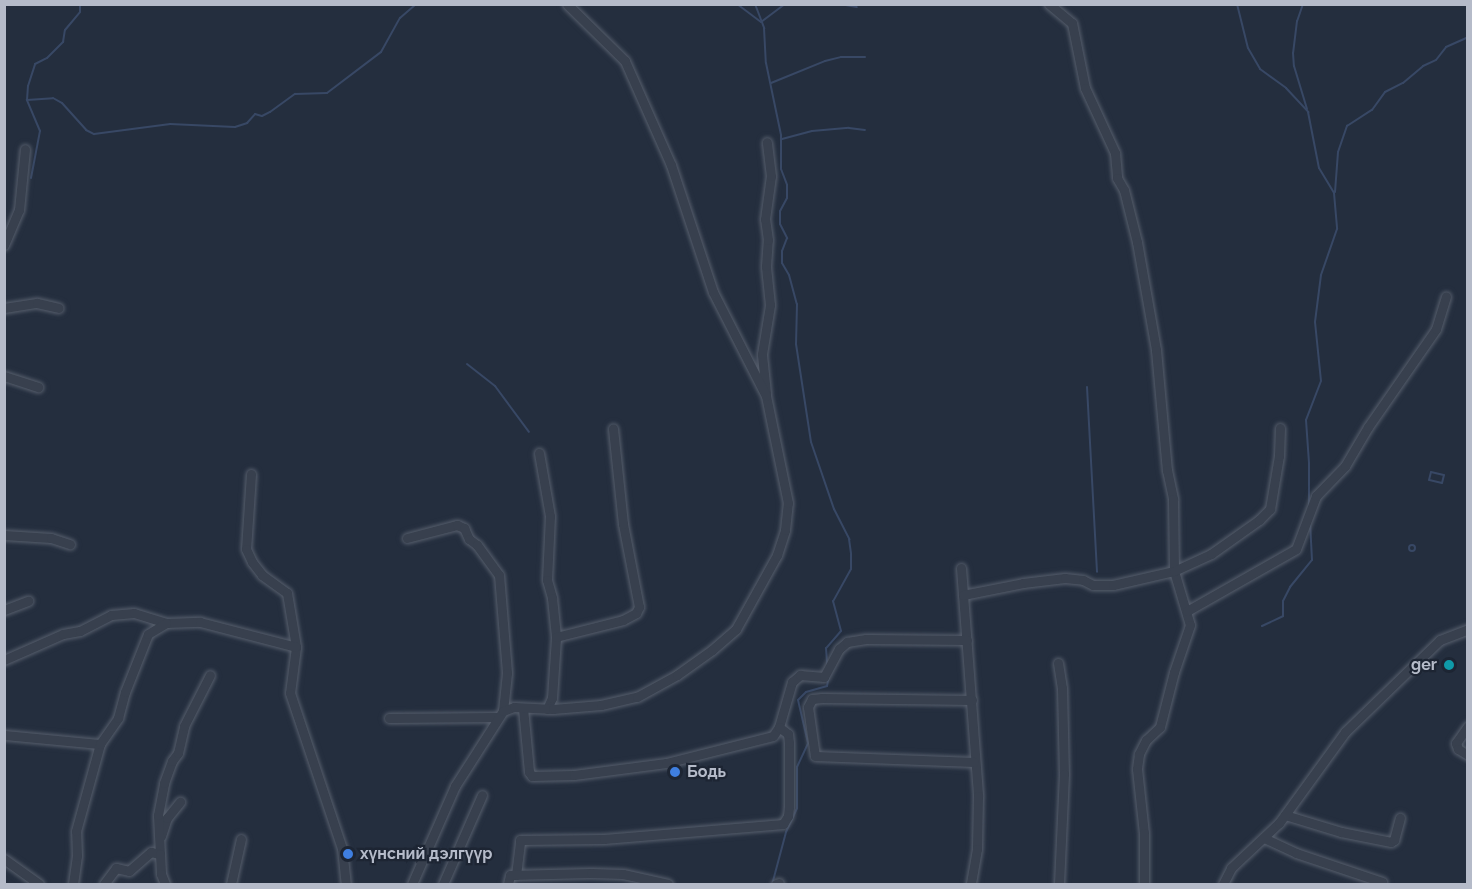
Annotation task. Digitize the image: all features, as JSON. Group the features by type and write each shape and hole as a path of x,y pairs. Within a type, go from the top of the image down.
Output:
{"street":[{"path":"567,4 625,61 671,165 712,292 766,396"},
{"path":"1049,4 1072,23 1085,88 1115,153 1116,178 1124,190 1137,242 1156,350 1167,470 1173,499 1174,571 1191,625 1174,672 1160,727 1146,740 1139,754 1137,769 1145,851 1144,885"},
{"path":"389,718 500,714 524,708 547,709 602,705 637,697 677,675 712,650 736,629 777,555 785,530 788,504 766,396 762,354 770,305 765,219 771,176 767,142"},
{"path":"4,245 19,210 25,149"},
{"path":"1187,611 1296,549 1316,496 1346,466 1368,427 1436,329 1446,297"},
{"path":"4,308 37,303 58,308"},
{"path":"4,375 38,387"},
{"path":"963,595 1023,583 1065,578 1083,580 1093,585 1113,585 1174,571 1211,554 1259,520 1270,509 1279,456 1280,428"},
{"path":"556,637 623,620 636,613 639,607 623,524 613,429"},
{"path":"539,453 550,516 547,580 552,598 556,637 552,698 547,709"},
{"path":"251,474 246,549 262,575 286,593 296,647 290,693 342,848 346,885"},
{"path":"407,538 457,525 464,528 469,539 477,545 499,575 507,673 500,714 455,786 412,885"},
{"path":"4,535 51,538 70,544"},
{"path":"961,568 978,796 977,849 971,885"},
{"path":"4,610 28,601"},
{"path":"4,660 63,634 80,631 111,615 134,613 166,622 200,622 296,647"},
{"path":"73,885 77,856 76,831 100,744 118,718 124,693 148,634 166,622"},
{"path":"1223,885 1231,868 1285,815 1345,732 1440,640 1467,629"},
{"path":"524,708 529,772 532,776 574,775 666,764 773,736 779,727 792,682 800,675 824,677 839,649 847,642 866,639 966,640"},
{"path":"1058,663 1062,688 1064,774 1059,885"},
{"path":"165,885 161,874 158,815 164,783 172,761 178,753 184,726 210,675"},
{"path":"972,700 822,698 812,699 808,707 815,756 974,762"},
{"path":"1467,726 1456,743 1458,749 1467,755"},
{"path":"516,875 520,840 615,838 783,824 788,816 789,807 789,743 788,734 779,727"},
{"path":"4,735 100,744"},
{"path":"442,885 482,795"},
{"path":"159,841 167,818 180,802"},
{"path":"1285,815 1313,825 1386,842 1395,840 1400,818"},
{"path":"1264,838 1343,870 1360,873 1382,882"},
{"path":"231,885 241,839"},
{"path":"104,885 116,868 129,871 152,852 160,854"},
{"path":"4,859 39,885"},
{"path":"508,885 510,875 623,874 668,885"}],"waterway":[{"path":"31,178 40,131 27,100 28,86 35,64 47,58 63,42 65,30 80,12 80,4"},
{"path":"27,100 53,98 62,103 86,130 94,134 170,124 235,127 247,123 255,114 262,116 270,112 295,94 327,93 381,52 400,18 416,4"},
{"path":"702,4 717,4"},
{"path":"737,4 761,22 785,4"},
{"path":"755,4 764,28 766,63 781,135 781,169 787,185 787,198 780,211 780,224 787,238 782,251 782,263 789,275 797,304 796,344 811,442 834,509 849,539 851,554 851,569 833,601 841,631 826,648 827,664"},
{"path":"840,4 857,7"},
{"path":"1237,4 1248,48 1260,69 1286,88 1308,112 1319,168 1334,193 1337,229 1321,275 1315,322 1321,381 1306,420 1309,506"},
{"path":"1303,4 1297,21 1293,53 1294,66 1307,109"},
{"path":"1335,192 1338,152 1347,126 1372,110 1385,92 1403,83 1423,66 1436,60 1446,47 1468,37"},
{"path":"771,83 825,61 841,57 865,57"},
{"path":"782,139 812,131 849,128 865,130"},
{"path":"467,364 495,386 529,432"},
{"path":"1087,387 1097,572"},
{"path":"1431,472 1444,475 1442,483 1429,480 1431,472"},
{"path":"1262,626 1283,616 1283,601 1290,587 1312,560 1310,523"},
{"path":"1412,545 1415,548 1412,551 1409,548 1412,545"},
{"path":"773,881 786,832 797,808 797,767 808,743 798,700 806,692 827,686 829,676"}],"place":[{"name":"ger","path":"1449,665"},
{"name":"Бодь","path":"675,772"},
{"name":"хүнсний дэлгүүр","path":"348,854"}]}
